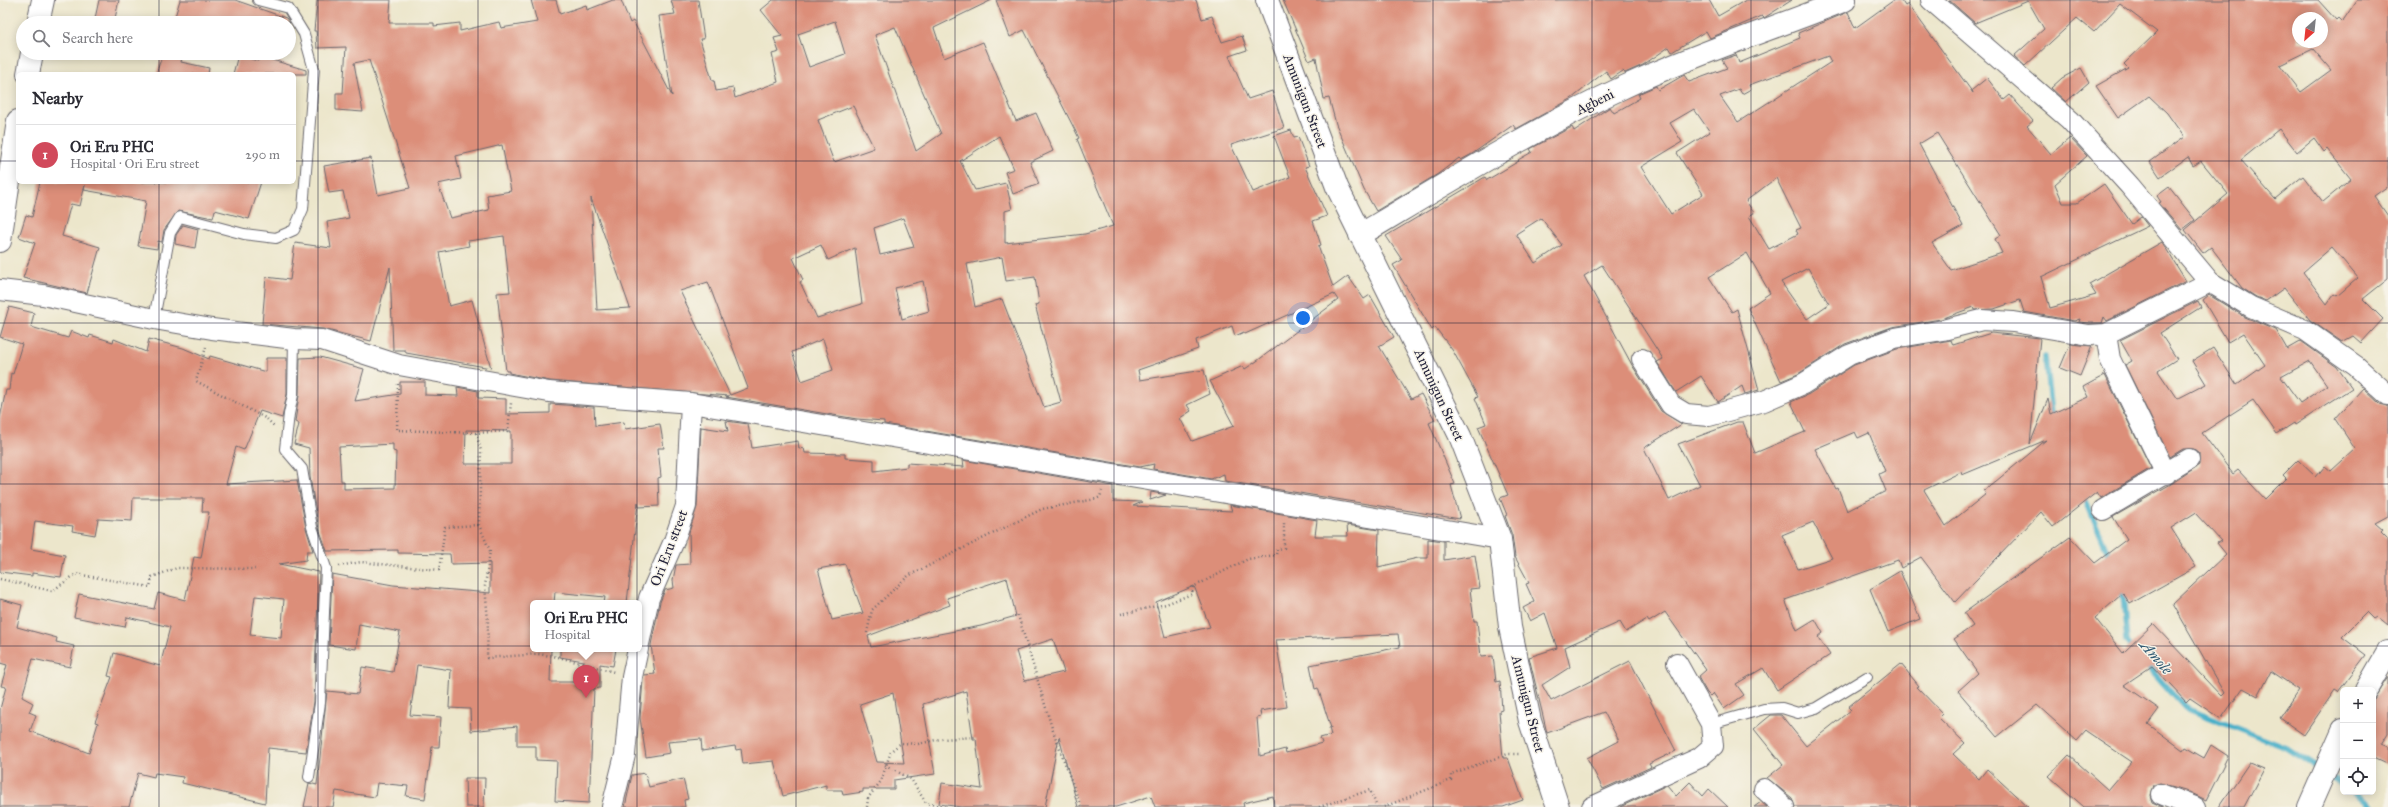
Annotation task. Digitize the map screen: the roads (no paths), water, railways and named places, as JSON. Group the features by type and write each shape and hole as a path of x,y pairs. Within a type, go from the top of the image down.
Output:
{"main road":[{"path":"40,16 43,0"},
{"name":"Amunigun Street","path":"1267,0 1337,187 1460,436 1500,539 1510,627 1530,721 1558,807"},
{"name":"Agbeni","path":"1360,235 1498,153 1626,86 1691,59 1844,0"},
{"path":"28,72 31,60"},
{"path":"0,241 16,134"},
{"path":"2368,687 2388,652"},
{"path":"2309,807 2340,737"}],"street":[{"path":"1932,0 2070,120 2130,186 2210,282 2251,307 2305,330 2356,366 2388,395"},
{"path":"1642,359 1671,405 1686,414 1709,416 1764,401 1803,384 1849,354 1894,338 1943,330 1982,320 2013,322 2089,335 2106,334 2210,282"},
{"path":"0,290 43,295 154,319 212,329 294,339 322,340 399,365 549,392 691,403 1283,501 1500,539"},
{"path":"2106,334 2110,359 2166,474"},
{"name":"Ori Eru street","path":"642,630 649,598 674,541 686,506 691,403"},
{"path":"2103,510 2189,459"},
{"path":"612,807 625,755 632,677 637,652"},
{"path":"1592,807 1699,758 1712,746 1711,724 1677,663"},
{"path":"1764,789 1784,807"},
{"path":"2161,794 2195,807"}],"lane":[{"path":"258,0 288,8 293,16"},
{"path":"154,319 170,232 180,217 244,234 276,238 294,230 303,209 314,70 304,34 296,21"},
{"path":"294,339 293,395 285,449 302,469 312,527 326,568 320,703 309,777"},
{"path":"1711,724 1764,709 1782,708 1798,713 1816,708 1867,677"}],"waterway":[{"name":"Amole","path":"2045,357 2051,414 2054,420"},
{"name":"Amole","path":"2083,494 2111,560"},
{"name":"Amole","path":"2118,587 2123,594 2127,641 2134,650"},
{"name":"Amole","path":"2145,663 2185,708 2287,748 2320,770"},
{"name":"Amole","path":"2329,776 2340,783"},
{"name":"Amole","path":"2357,795 2371,807"}],"place":[{"name":"Ori Eru PHC","path":"586,698"}]}
